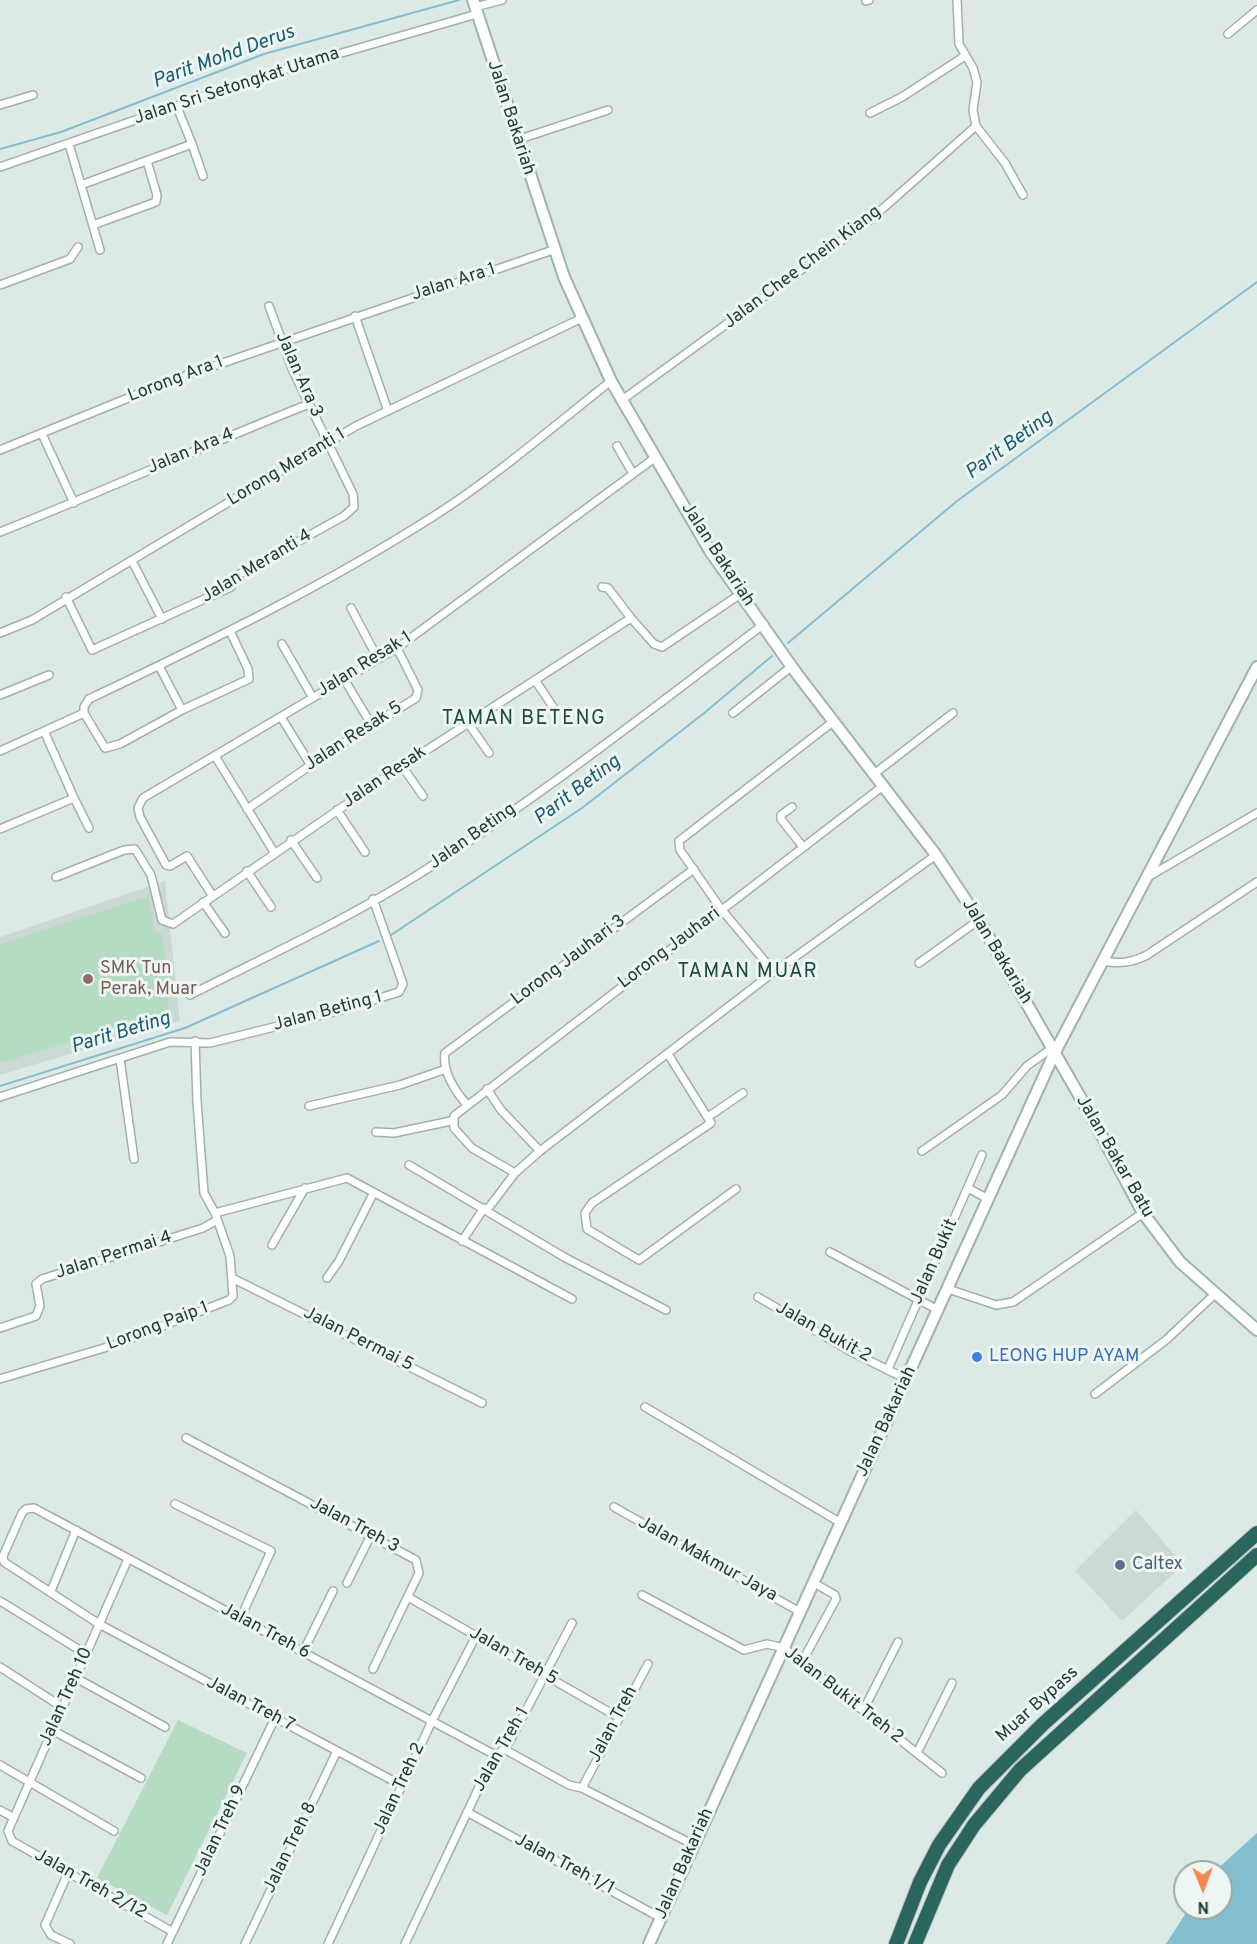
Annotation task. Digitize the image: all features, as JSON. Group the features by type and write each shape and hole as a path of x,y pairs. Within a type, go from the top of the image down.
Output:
{"highway":[{"name":"Muar Bypass","path":"896,1944 920,1882 939,1845 979,1788 1043,1724 1257,1533"},
{"name":"Muar Bypass","path":"915,1944 948,1865 974,1825 1020,1770 1257,1555"}],"main road":[{"name":"Jalan Bakariah","path":"475,7 553,250 611,381 710,551 739,595 764,624 792,666 936,855 979,920 1053,1051 948,1288 649,1944"},
{"path":"1053,1051 1257,667"},
{"name":"Jalan Bakar Batu","path":"1053,1051 1143,1213 1180,1262 1257,1330"}],"street":[{"name":"Jalan Sri Setongkat Utama","path":"0,167 262,76 502,0"},
{"path":"957,0 957,38 977,82 973,110 976,126 1005,163 1023,195"},
{"path":"1228,34 1257,10"},
{"path":"870,113 902,98 965,56"},
{"path":"0,105 33,95"},
{"path":"177,106 203,176"},
{"path":"517,140 608,110"},
{"name":"Jalan Chee Chein Kiang","path":"622,400 871,219 976,126"},
{"path":"69,144 100,250"},
{"path":"81,185 192,144"},
{"path":"93,225 156,202 157,195 147,161"},
{"path":"0,285 70,259 78,247"},
{"name":"Jalan Ara 1","path":"355,316 553,250"},
{"name":"Jalan Ara 3","path":"269,306 309,404 329,442"},
{"path":"355,316 388,411"},
{"name":"Lorong Ara 1","path":"0,450 170,381 355,316"},
{"name":"Lorong Meranti 1","path":"0,633 32,620 66,597 132,561 329,442 388,411 582,318"},
{"path":"230,631 248,669 249,679 182,710 110,749 105,748 84,713 84,707 89,699 230,631 341,573 436,515 611,381"},
{"name":"Jalan Ara 4","path":"0,532 74,503 183,454 309,404"},
{"path":"42,434 74,503"},
{"name":"Jalan Meranti 4","path":"66,597 92,650 231,587 236,576 351,512 354,507 353,494 329,442"},
{"path":"617,446 632,472"},
{"name":"Jalan Resak 1","path":"212,895 187,856 170,866 166,865 140,817 138,808 143,798 397,648 632,472 656,457"},
{"path":"132,561 162,619"},
{"path":"602,587 608,588 654,644 662,647 739,595"},
{"path":"351,608 378,659"},
{"name":"Jalan Resak","path":"56,877 124,850 135,849 151,874 161,915 166,923 173,924 291,840 631,618"},
{"name":"Jalan Beting","path":"190,995 417,875 484,830 764,624"},
{"path":"282,644 314,698"},
{"name":"Jalan Resak 5","path":"248,809 310,764 418,695 397,648"},
{"path":"159,666 182,710"},
{"path":"733,713 792,666"},
{"path":"0,695 49,675"},
{"path":"344,679 371,724"},
{"path":"535,680 555,710"},
{"path":"0,751 84,713"},
{"path":"874,774 953,713"},
{"path":"281,717 310,764"},
{"path":"774,972 721,909 678,846 680,838 834,721"},
{"path":"468,723 489,753"},
{"path":"44,730 89,828"},
{"path":"215,756 274,852"},
{"path":"402,766 423,796"},
{"name":"Lorong Jauhari","path":"452,1121 457,1113 487,1089 883,786"},
{"path":"0,829 74,798"},
{"path":"792,807 782,815 781,819 803,847"},
{"path":"337,810 365,852"},
{"path":"1146,878 1257,813"},
{"path":"291,840 316,878"},
{"path":"462,1241 515,1173 540,1151 774,972 936,855"},
{"name":"Lorong Jauhari 3","path":"447,1069 445,1053 694,869"},
{"path":"247,871 271,907"},
{"path":"1102,961 1119,964 1134,962 1257,882"},
{"name":"Jalan Beting 1","path":"195,1041 210,1043 338,1011 401,990 403,984 373,899"},
{"path":"203,902 225,933"},
{"path":"919,963 979,920"},
{"path":"0,1097 170,1042 195,1041"},
{"name":"Lorong Paip 1","path":"0,1379 114,1345 233,1296 230,1256 216,1216 207,1202 203,1182 195,1041"},
{"path":"922,1151 1002,1095 1027,1066 1053,1051"},
{"path":"668,1054 710,1120"},
{"path":"120,1059 134,1159"},
{"path":"309,1106 400,1084 447,1069 456,1093 467,1105"},
{"path":"487,1089 501,1110 540,1151"},
{"path":"736,1189 639,1260 587,1229 584,1218 587,1208 743,1094"},
{"path":"376,1132 394,1133 452,1121 454,1128 472,1148 515,1173"},
{"name":"Jalan Bukit","path":"888,1369 982,1155"},
{"path":"409,1165 564,1257 666,1310"},
{"path":"216,1216 305,1188 347,1178 572,1299"},
{"path":"272,1245 305,1188"},
{"path":"968,1188 988,1199"},
{"path":"327,1278 339,1261 373,1194"},
{"path":"948,1288 996,1305 1013,1302 1143,1213"},
{"name":"Jalan Permai 4","path":"4,1326 36,1316 40,1306 36,1284 42,1280 203,1228 216,1216"},
{"path":"830,1252 938,1310"},
{"name":"Jalan Permai 5","path":"232,1278 482,1403"},
{"path":"1095,1394 1166,1340 1215,1294"},
{"name":"Jalan Bukit 2","path":"758,1297 850,1351 906,1378"},
{"path":"645,1407 841,1523"},
{"name":"Jalan Treh 3","path":"186,1438 416,1560 419,1574 373,1669"},
{"path":"175,1504 271,1551 240,1619"},
{"name":"Jalan Treh 6","path":"4,1562 3,1556 22,1513 26,1509 34,1508 497,1756"},
{"name":"Jalan Makmur Jaya","path":"614,1508 800,1612"},
{"path":"51,1591 76,1530"},
{"path":"347,1583 371,1535"},
{"name":"Jalan Treh 10","path":"8,1836 128,1558"},
{"name":"Jalan Treh 7","path":"4,1562 99,1624 401,1785"},
{"path":"802,1662 836,1599 835,1595 814,1582"},
{"path":"303,1652 333,1591"},
{"name":"Jalan Bukit Treh 2","path":"642,1595 744,1650 767,1644 784,1647 942,1773"},
{"name":"Jalan Treh 5","path":"408,1597 618,1716"},
{"path":"0,1601 86,1654"},
{"name":"Jalan Treh 1","path":"406,1944 490,1764 504,1749 572,1623"},
{"name":"Jalan Treh 2","path":"328,1944 401,1785 476,1636"},
{"path":"863,1711 898,1642"},
{"name":"Jalan Treh","path":"582,1788 618,1716 648,1664"},
{"path":"0,1667 62,1707"},
{"path":"76,1678 165,1727"},
{"path":"917,1753 952,1683"},
{"name":"Jalan Treh 9","path":"167,1944 275,1718"},
{"path":"52,1730 141,1778"},
{"path":"504,1749 569,1785 582,1788 694,1845"},
{"name":"Jalan Treh 8","path":"245,1944 337,1751"},
{"path":"0,1765 29,1784 114,1831"},
{"path":"0,1810 14,1818"},
{"name":"Jalan Treh 1/1","path":"467,1812 661,1918"},
{"name":"Jalan Treh 2/12","path":"8,1836 12,1841 173,1932"},
{"path":"68,1872 45,1925 51,1935 70,1944"}],"shaded area":[{"name":"SMK Tun Perak, Muar","path":"165,881 180,1021 0,1075 0,937"},
{"path":"1136,1510 1183,1565 1122,1621 1075,1571"}],"green space":[{"name":"SMK Tun Perak, Muar","path":"149,896 154,931 163,935 169,1012 0,1063 0,944"},
{"path":"178,1720 247,1753 167,1915 97,1878"}],"water":[{"path":"1257,1833 1257,1944 1166,1944 1181,1920 1233,1920 1233,1860 1227,1860"}],"waterway":[{"name":"Parit Mohd Derus","path":"0,149 61,132 264,54 459,0"},
{"name":"Parit Beting","path":"788,643 957,501 1257,282"},
{"name":"Parit Beting","path":"391,935 582,808 703,714 772,656"},
{"name":"Parit Beting","path":"0,1086 185,1028 379,941"}],"place":[{"name":"SMK Tun Perak, Muar","path":"88,979"},
{"name":"LEONG HUP AYAM","path":"977,1357"},
{"name":"Caltex","path":"1120,1565"}],"district":[{"name":"TAMAN BETENG","path":"524,720"},
{"name":"TAMAN MUAR","path":"748,973"}]}
